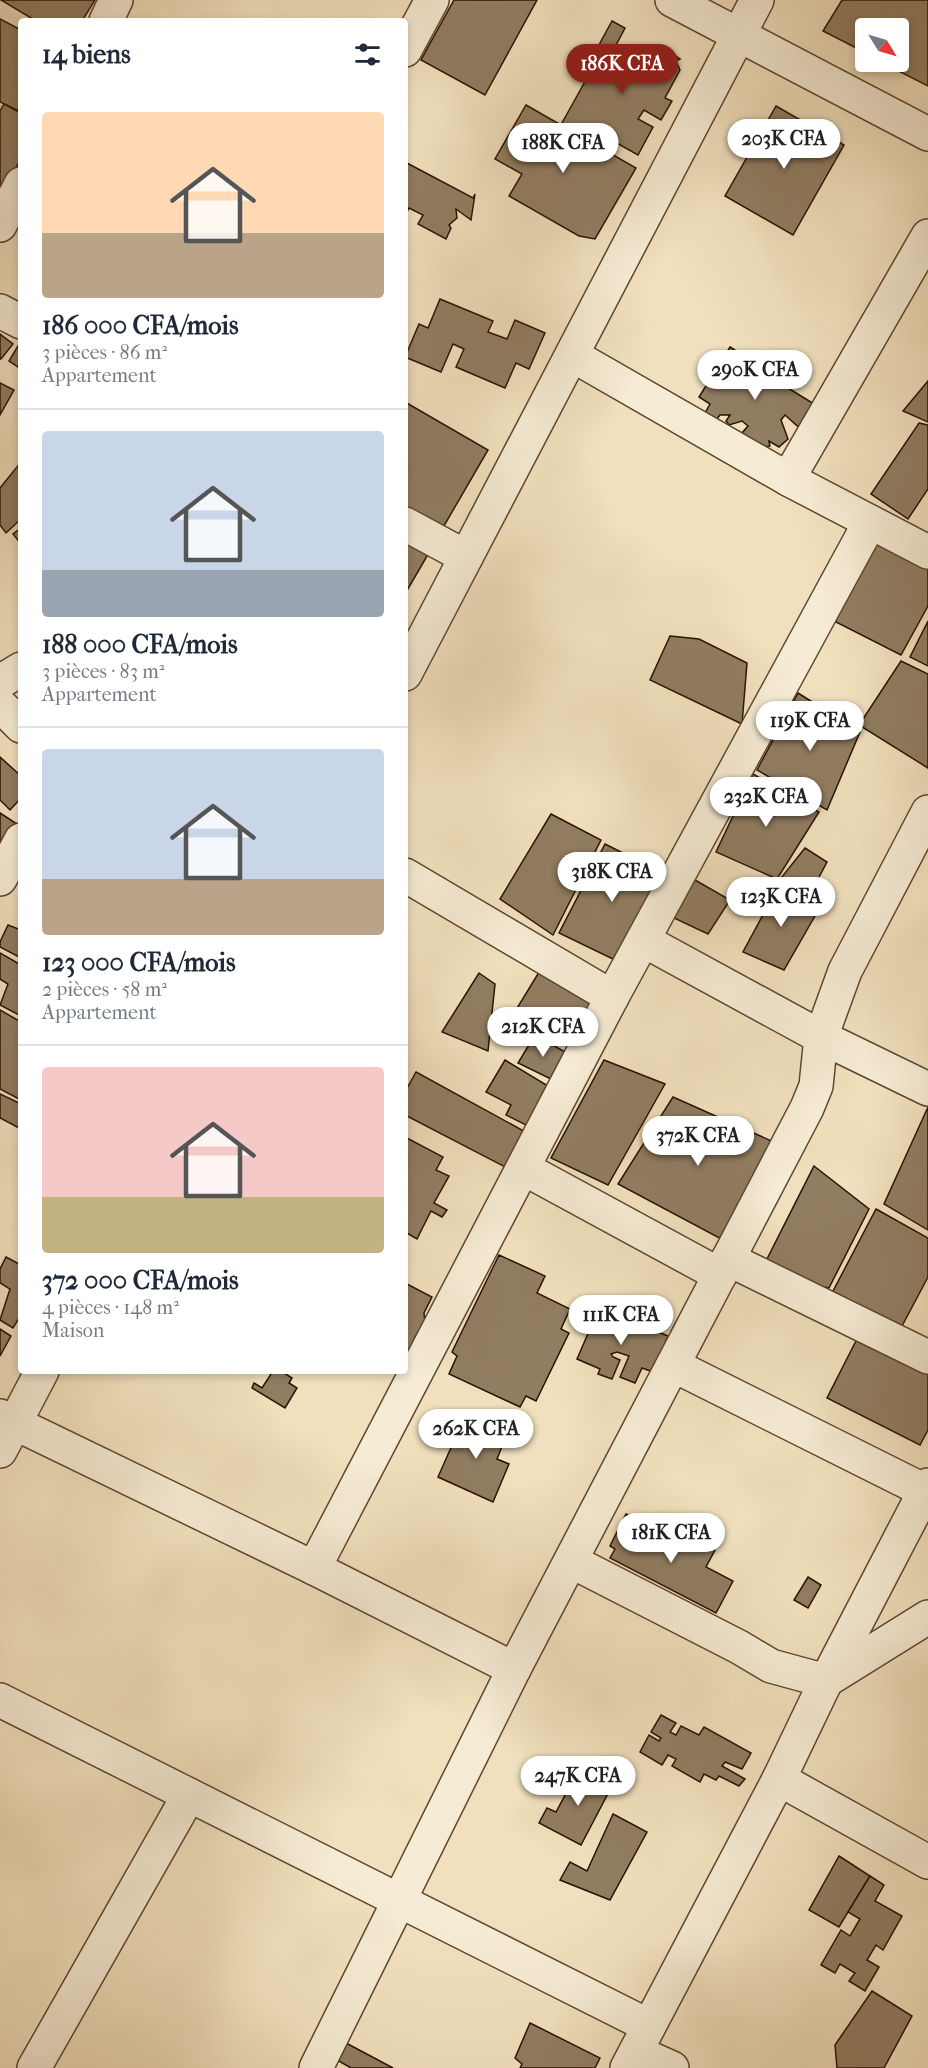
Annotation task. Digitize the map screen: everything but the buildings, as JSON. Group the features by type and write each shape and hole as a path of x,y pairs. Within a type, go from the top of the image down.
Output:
{"street":[{"path":"107,18 116,0"},
{"path":"408,44 432,0"},
{"path":"672,0 928,134"},
{"path":"408,668 757,0"},
{"path":"0,225 18,190"},
{"path":"788,479 928,236"},
{"path":"0,311 18,320"},
{"path":"572,355 788,479 928,552"},
{"path":"314,1568 612,997 870,522"},
{"path":"408,526 466,557"},
{"path":"0,682 18,671"},
{"path":"0,705 18,723"},
{"path":"316,2068 514,1669 810,1101 816,1086 821,1037 845,971 928,812"},
{"path":"0,879 18,846"},
{"path":"408,877 612,997"},
{"path":"643,940 821,1037 928,1089"},
{"path":"523,1167 724,1267 928,1357"},
{"path":"637,2049 779,1779 826,1681 927,1488 673,1365"},
{"path":"40,1374 5,1430 314,1568 514,1669"},
{"path":"571,1561 739,1647 771,1666 826,1681 928,1617"},
{"path":"0,1700 398,1900 637,2049 672,2068"},
{"path":"779,1779 928,1862"},
{"path":"34,2068 189,1795"}]}
